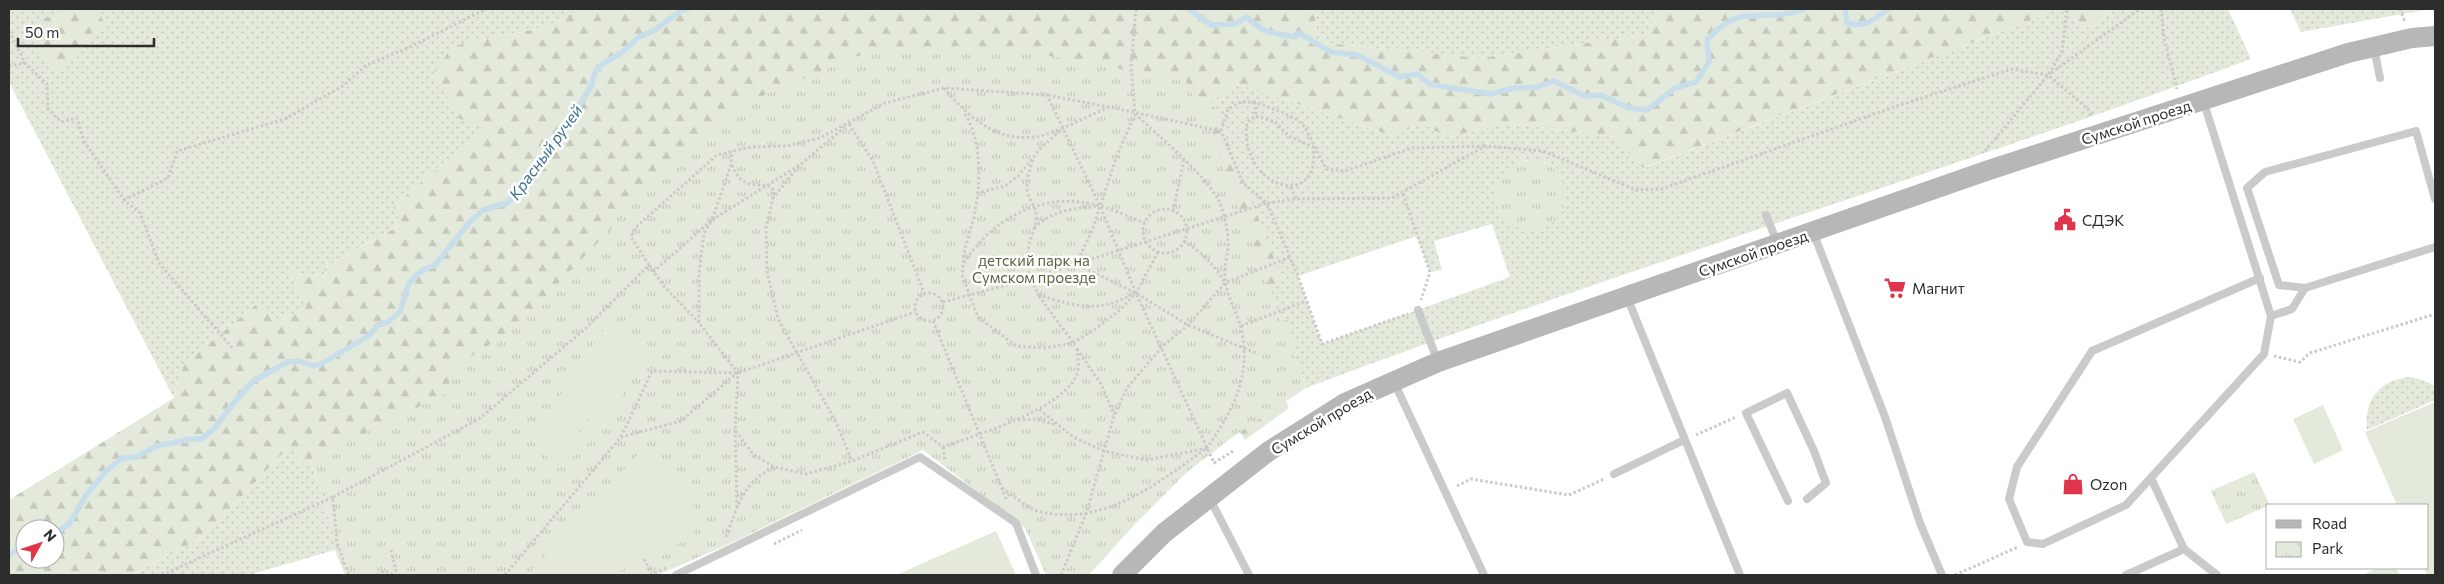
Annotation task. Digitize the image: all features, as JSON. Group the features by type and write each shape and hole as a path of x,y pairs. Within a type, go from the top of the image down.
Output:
{"street":[{"name":"Сумской проезд","path":"1122,575 1164,533 1269,452 1345,403 1393,380 1438,362 1778,244 2203,100 2374,46 2412,38 2435,36"}],"lane":[{"path":"2374,46 2380,78"},
{"path":"2203,100 2260,278 2271,316 2264,354 2126,505 2043,544 2027,542 2009,499 2017,467 2092,351 2260,278"},
{"path":"2435,199 2416,131 2265,172 2248,188 2279,285 2305,288 2435,247"},
{"path":"1766,215 1778,244"},
{"path":"1813,232 1885,417 1920,523 1942,575"},
{"path":"2271,316 2292,309 2305,288"},
{"path":"1627,297 1740,575"},
{"path":"1418,310 1438,362"},
{"path":"1393,380 1484,575"},
{"path":"1788,501 1746,413 1787,393 1814,451 1826,483 1807,499"},
{"path":"1614,474 1684,440"},
{"path":"676,575 728,552 920,457 1016,523 1036,575"},
{"path":"2151,478 2184,549 2217,575"},
{"path":"1209,497 1249,575"},
{"path":"2126,575 2184,549"}],"path":[{"path":"124,200 168,178 176,151 285,118 344,85 365,66 412,46 486,9"},
{"path":"1076,264 1092,231 1135,114 1131,66 1136,9"},
{"path":"1981,157 2048,75 2062,52 2067,9"},
{"path":"2048,75 2140,9"},
{"path":"2161,9 2164,38 2183,107"},
{"path":"9,31 25,64 47,84 48,109 61,122 77,118 84,141 124,200 140,213 159,263 234,350"},
{"path":"9,66 25,64"},
{"path":"1403,194 1430,272 1418,310 1322,344 1290,257 1267,203 1243,183 1221,131 1228,110 1241,102 1255,102 1284,112 1305,127 1313,147 1326,170 1346,171 1412,148 1485,146 1543,151 1636,190 1661,189 1900,105 2012,69 2048,75 2088,109 2098,135"},
{"path":"737,510 735,430 738,373 699,323 653,272 631,237 635,228 717,155 751,147 786,146 820,138 885,103 944,88 1047,95 1221,131"},
{"path":"944,88 972,125 976,142 978,193 974,217 964,248 962,275 968,296 978,317 1016,346 1044,348 1073,343 1120,310 1136,293 1158,252"},
{"path":"1047,95 1100,206 1136,293 1214,463 1233,451"},
{"path":"1255,102 1256,116"},
{"path":"963,111 987,128 1010,137 1036,137 1063,128 1109,107"},
{"path":"1135,114 1184,160 1218,198 1224,216 1228,240 1225,283"},
{"path":"1256,116 1275,122 1290,136 1313,147 1314,166 1311,172 1302,182 1291,187 1280,186 1268,179 1258,169 1250,156 1245,143 1246,122 1256,116"},
{"path":"653,272 712,220 801,164 849,124"},
{"path":"849,124 873,161 924,293"},
{"path":"978,193 1005,186 1018,176 1063,128"},
{"path":"943,302 1029,279 1267,203 1296,200 1392,198 1403,194 1485,146"},
{"path":"699,323 698,274 704,233 712,220 731,165 732,151"},
{"path":"1033,158 1027,181 1029,195 1036,206 1036,221 1026,264 1029,279 1101,384 1114,416"},
{"path":"1173,211 1184,160"},
{"path":"773,198 801,164"},
{"path":"731,165 736,176 744,183 767,185 774,190 766,226 767,271 778,319 835,420 852,460"},
{"path":"1291,187 1296,200"},
{"path":"963,265 974,249 992,230 1007,218 1036,206 1053,202 1078,202 1100,206 1145,223"},
{"path":"1034,228 1045,218 1059,212 1100,206"},
{"path":"1162,210 1173,211 1185,221 1187,228 1184,241 1181,246 1169,253 1158,252 1146,241 1145,223 1151,214 1162,210"},
{"path":"1002,488 1040,512 1086,514 1146,492 1207,448 1227,419 1241,387 1245,348 1240,326 1225,283 1209,261 1196,248 1184,241"},
{"path":"1061,575 1086,514 1114,416 1128,388 1162,347 1188,325 1225,283 1290,257"},
{"path":"1076,264 1136,293 1188,325 1258,354"},
{"path":"162,575 333,497 479,419 585,330 649,265"},
{"path":"924,293 935,294 943,302 942,313 934,321 922,320 915,312 916,300 924,293"},
{"path":"1039,296 1073,305 1094,306 1114,304 1136,293"},
{"path":"1240,326 1306,300"},
{"path":"506,575 621,437 652,371 738,373 915,312"},
{"path":"2264,354 2300,362 2310,353 2435,314"},
{"path":"934,321 1016,523"},
{"path":"735,430 752,454 774,467 806,474 852,460 923,432 943,447 1039,409 1068,388 1078,373 1076,347"},
{"path":"621,437 681,421 738,373"},
{"path":"1039,409 1073,437 1104,451 1147,460 1207,448"},
{"path":"1684,440 1746,413"},
{"path":"1015,420 1036,419 1061,427"},
{"path":"728,552 724,542 745,489 758,475 774,467"},
{"path":"1445,492 1471,479 1569,495 1614,474"},
{"path":"333,497 337,543 349,575"},
{"path":"769,546 804,529"},
{"path":"1955,575 2027,542"},
{"path":"391,550 396,575"},
{"path":"644,560 652,574"},
{"path":"377,575 385,571 396,575"}],"green space":[{"path":"9,9 579,9 546,27 453,46 485,128 393,206 403,223 324,268 328,277 289,272 306,307 279,321 258,303 184,364 174,398 9,82"},
{"path":"72,9 96,9 105,23 75,59 53,71 36,46 40,20"},
{"path":"579,9 1315,9 1316,42 1480,58 1645,35 1661,9 2049,9 2039,17 1643,168 1614,137 1508,123 1448,137 1421,124 1393,136 1238,84 1212,101 1281,276 1257,319 503,384 321,474 310,460 297,465 297,446 281,455 203,537 132,575 9,575 9,500 174,398 184,364 258,303 279,321 306,307 289,272 328,277 324,268 402,224 393,206 485,128 460,119 433,73 453,46 546,27"},
{"path":"1315,9 1661,9 1645,35 1480,58 1316,42"},
{"path":"2049,9 2065,9 2081,27 2098,26 2113,9 2228,9 2251,59 2015,143 1541,303 1306,388 1201,107 1238,84 1393,136 1422,123 1448,137 1508,123 1614,137 1644,168 2039,17","holes":["1526,160 1545,162 1563,210 1548,226 1507,169","1492,224 1510,277 1322,344 1298,276 1417,236 1430,272 1442,270 1434,241"]},
{"path":"2065,9 2113,9 2098,26 2081,27"},
{"path":"2290,9 2431,9 2301,32"},
{"name":"детский парк на Сумском проезде","path":"880,47 1006,48 1186,81 1195,101 1201,107 1306,388 1234,436 1187,472 1136,523 1089,575 1046,575 1025,528 923,450 729,544 658,575 349,575 310,460 445,394 456,366 515,328 612,228 616,205 743,104"},
{"path":"1524,160 1538,160 1551,166 1560,175 1566,188 1564,208 1556,220 1538,230 1524,230 1511,224 1502,215 1496,202 1496,188 1502,175 1511,166"},
{"path":"1287,320 1295,343 1280,356 1264,325"},
{"path":"606,327 649,356 600,428 558,399"},
{"path":"2410,377 2423,380 2435,386 2435,400 2367,430 2368,409 2376,393 2390,382"},
{"path":"1282,392 1289,408 1245,440 1235,424"},
{"path":"2435,402 2435,575 2427,575 2424,569 2429,569 2429,504 2397,504 2365,432"},
{"path":"2323,405 2343,450 2314,464 2293,419"},
{"path":"562,413 589,442 559,469 532,440"},
{"path":"297,445 297,465 310,460 349,575 345,575 335,550 249,575 132,575 203,537 281,455"},
{"path":"642,450 650,450 661,457 689,487 697,524 691,538 611,575 528,575"},
{"path":"2254,472 2270,504 2226,524 2211,491"},
{"path":"996,531 1016,575 896,575"},
{"path":"2376,569 2397,569 2400,575 2362,575"}],"waterway":[{"name":"Красный ручей","path":"65,527 69,524 87,494 105,472 122,458 136,457 157,446 191,439 201,439 214,429 253,381 288,362 299,361 313,366 321,364 370,335 378,325 388,322 400,312 409,283 421,271 435,265 469,223 483,210 507,203 516,194 521,183 546,155 552,143 581,103 592,84 595,72 602,64 621,53 639,37 655,30 679,12 688,9"},
{"name":"Красный ручей","path":"1189,9 1211,25 1234,24 1247,17 1258,26 1269,31 1295,37 1299,33 1331,52 1357,55 1400,77 1417,74 1429,84 1490,94 1514,88 1537,87 1554,81 1585,96 1600,95 1629,108 1647,110 1675,88 1696,82 1709,62 1707,40 1720,28 1731,21 1743,17 1777,15 1804,9"},
{"name":"Красный ручей","path":"1845,9 1847,23 1853,24 1864,24 1874,20 1888,9"},
{"name":"Красный ручей","path":"9,555 15,551"}],"place":[{"name":"СДЭК","path":"2065,220"},
{"name":"Магнит","path":"1895,288"},
{"name":"Ozon","path":"2073,484"}]}
